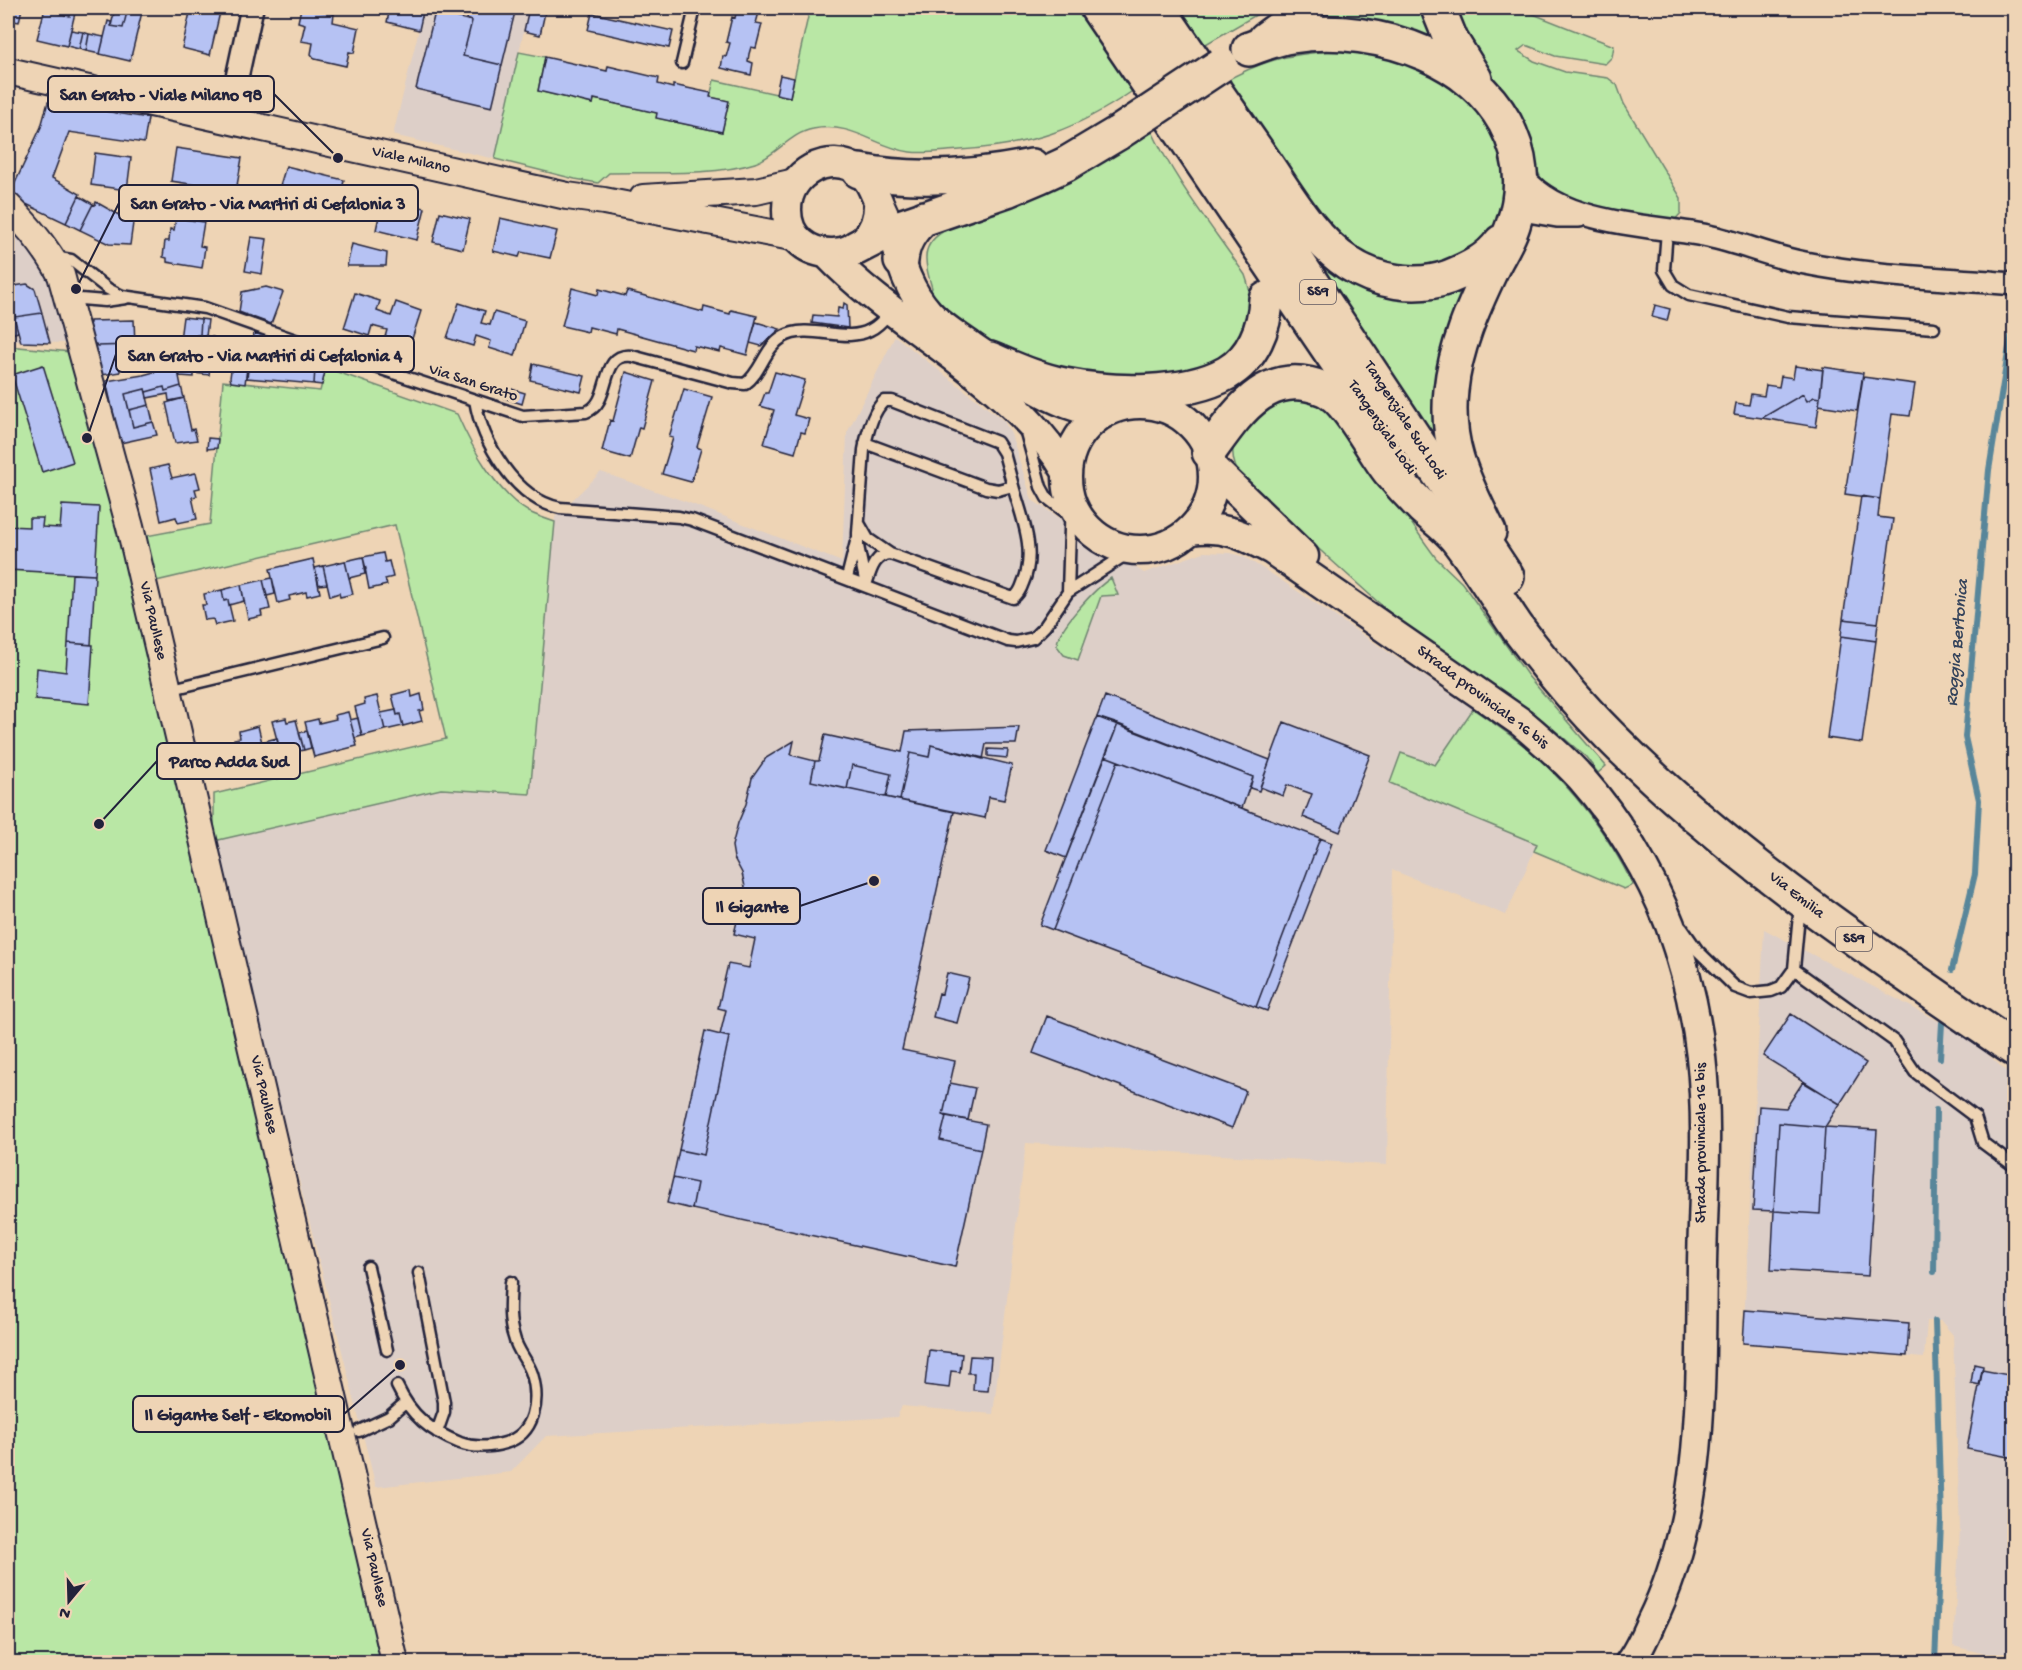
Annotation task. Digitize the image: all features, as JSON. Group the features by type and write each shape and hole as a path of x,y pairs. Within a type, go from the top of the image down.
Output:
{"main road":[{"name":"Tangenziale Lodi","path":"1096,8 1518,629 1565,687 1609,735 1701,819"},
{"name":"Tangenziale Sud Lodi","path":"1129,8 1507,577 1564,658 1592,694 1701,819"},
{"path":"1158,8 1300,214 1330,248 1364,272 1393,281 1409,283 1442,279 1490,255 1515,217"},
{"path":"1106,140 1048,163 1014,170 967,175 902,178 859,171 846,165 825,164 806,171 795,182 789,195 787,210 790,225 797,238 816,251 842,251 891,230 1007,190 1065,164 1106,140 1221,65 1277,32 1307,8"},
{"path":"1438,8 1451,40 1497,108 1512,136 1519,171 1515,217 1460,345 1454,367 1450,415 1451,436 1461,474 1490,534 1507,577"},
{"path":"1249,49 1291,36 1318,34 1343,34 1389,41 1410,47 1452,67 1485,93"},
{"path":"859,171 869,181 891,230 913,291 929,313 990,359 1051,397 1087,410 1108,411"},
{"path":"1168,410 1213,396 1233,384 1252,364 1263,346 1268,328 1269,309 1264,289 1232,237 1225,220 1217,185"},
{"path":"842,251 868,238 875,225 878,201"},
{"path":"901,261 910,232 924,218"},
{"path":"842,251 848,276 1016,407 1053,449 1070,496 1080,518 1094,534 1113,544 1133,550 1159,548 1176,541 1191,530 1205,512 1212,490 1211,460 1200,434 1186,420 1168,410 1149,405 1128,405 1108,411 1092,422 1080,437 1071,454 1070,496"},
{"path":"990,359 1034,377 1082,388 1146,391 1182,388 1209,381 1228,372 1241,362 1252,348 1261,329 1266,313 1266,299"},
{"path":"1211,460 1240,410 1264,390 1293,383 1311,384 1328,391 1341,402 1389,471 1413,498 1455,536"},
{"name":"Strada provinciale 16 bis","path":"1211,460 1358,608"},
{"name":"Strada provinciale 16 bis","path":"1191,530 1221,529 1272,550 1522,723 1554,750 1609,814 1631,847 1669,924 1695,1018 1701,1058 1704,1112 1699,1406 1690,1505 1678,1554 1660,1604 1630,1662"},
{"name":"Via Emilia","path":"1701,819 1835,927 2014,1049"}],"street":[{"path":"228,119 252,8"},
{"name":"Viale Milano","path":"8,71 567,196 604,201"},
{"path":"1519,171 1538,192 1591,217"},
{"path":"604,201 756,191 795,182"},
{"path":"604,201 797,238"},
{"name":"Via Paullese","path":"8,206 27,225 53,259 61,275 130,527 394,1662"},
{"path":"1515,217 1591,217 1708,236 1804,263 1863,271 2014,284"}],"lane":[{"path":"682,63 695,8"},
{"path":"1667,230 1664,270 1673,285 1689,295 1788,317 1934,328"},
{"name":"Via San Grato","path":"53,259 71,260 108,289 130,298"},
{"name":"Via San Grato","path":"68,298 105,301 130,298 206,308 523,416 592,410 599,403 612,363 621,356 627,355 733,384 745,384 753,376 769,349 782,337 799,332 861,334 873,329 891,311"},
{"path":"475,400 482,427 499,458 517,483 541,503 560,508 679,517 692,520 1008,641 1025,641 1039,634 1068,592 1133,550"},
{"path":"858,527 868,539 890,554 1006,597 1016,597 1026,576 1029,549 1004,453 997,442 892,401 884,401 877,409 866,443 858,527 858,546 866,585"},
{"path":"1016,407 1023,423 1041,487 1047,498 1070,496 1068,592"},
{"path":"866,443 992,490 1013,486"},
{"path":"847,578 858,527"},
{"path":"866,585 875,562 882,555 890,554"},
{"path":"168,690 383,638"},
{"path":"1652,886 1698,951 1734,987 1751,993 1772,991 1781,987 1794,969 1800,900"},
{"path":"1794,969 1894,1041 1915,1072 1975,1117 1983,1143 2014,1166"},
{"path":"368,1267 387,1350"},
{"path":"419,1273 444,1402 444,1412 437,1432"},
{"path":"397,1386 405,1403 419,1419 437,1432 467,1445 492,1446 512,1441 523,1433 533,1418 536,1397 532,1373 514,1339 510,1322 511,1282"},
{"path":"359,1431 389,1417 405,1403"}],"shaded area":[{"path":"402,8 529,8 495,159 393,135 423,13"},
{"path":"8,210 46,252 78,344 8,340"},
{"path":"895,336 1004,421 1011,434 1032,500 1144,573 1204,552 1231,553 1244,557 1473,709 1435,765 1390,783 1537,844 1506,915 1392,870 1387,1165 1026,1143 993,1414 902,1406 897,1417 546,1436 511,1472 376,1487 214,841 441,789 530,794 555,517 601,472 687,502 842,562 847,433"},
{"path":"1764,929 1942,1023 1963,1031 2014,1079 2014,1661 1953,1646 1960,1529 1953,1335 1941,1321 1927,1321 1924,1358 1743,1343"}],"green space":[{"path":"810,8 1077,8 1134,90 1092,116 1052,134 986,148 928,153 910,152 852,131 827,127 805,131 763,160 739,167 683,173 609,173 598,183 495,159 519,52 545,57 538,91 593,104 594,99 657,113 657,118 722,132 728,101 710,97 714,80 790,97"},
{"path":"1170,8 1268,8 1199,48"},
{"path":"1321,8 1427,8 1446,46 1301,23"},
{"path":"1448,8 1518,8 1614,46 1612,57 1605,64 1555,56 1526,45 1518,51 1534,61 1565,72 1608,78 1617,85 1624,104 1681,198 1681,213 1673,222 1594,209 1542,180 1494,84"},
{"path":"1332,51 1360,52 1387,57 1416,67 1447,81 1481,110 1502,153 1505,175 1504,197 1499,216 1490,235 1475,251 1414,273 1342,247 1220,84 1274,60"},
{"path":"1150,127 1170,166 1245,275 1250,295 1247,321 1234,344 1221,356 1192,370 1175,373 1098,376 1075,374 1014,355 960,322 929,293 932,288 927,267 927,251 935,238 953,226 953,219 1053,189 1099,164"},
{"path":"1307,247 1331,262 1468,279 1440,433 1432,435"},
{"path":"8,346 71,352 133,570 384,1662 8,1662"},
{"path":"326,368 457,414 477,454 506,494 529,512 555,522 530,794 441,789 214,841 214,794 446,739 395,525 156,581 146,536 210,524 223,381 320,391"},
{"path":"1284,396 1332,407 1436,558 1462,583 1528,676 1606,766 1598,773 1586,757 1543,720 1399,621 1243,481 1235,466 1233,452 1235,440 1249,421"},
{"path":"1111,578 1118,595 1101,596 1078,660 1064,655 1057,646 1063,629 1087,599"},
{"path":"1473,709 1522,744 1560,779 1601,830 1633,885 1624,889 1534,851 1537,844 1390,783 1401,753 1435,765"}],"building":[{"path":"8,8 22,8 19,22 8,20"},
{"path":"45,8 59,8 58,13 70,16 71,13 75,13 67,46 37,39"},
{"path":"59,8 72,8 70,16 58,13"},
{"path":"115,8 128,8 123,28 111,26"},
{"path":"128,8 143,8 130,61 100,54 108,21 111,22 111,26 123,28"},
{"path":"191,8 221,8 210,55 182,48"},
{"path":"301,8 334,14 333,22 359,28 354,53 349,52 346,66 315,59 311,54 313,43 301,41 305,24 298,22"},
{"path":"390,8 423,12 419,30 387,22"},
{"path":"470,8 516,8 502,65 463,56 472,21 467,19"},
{"path":"529,8 546,8 540,35 524,31"},
{"path":"737,8 766,8 765,10 759,9 756,23 762,24 756,48 751,47 749,54 748,61 753,63 751,75 721,68 723,56 726,57 730,43 726,42 732,17 735,18"},
{"path":"435,12 472,21 463,56 502,65 492,107 416,89"},
{"path":"592,13 673,31 669,48 588,30"},
{"path":"71,30 83,32 79,49 67,46"},
{"path":"83,32 89,34 86,51 79,49"},
{"path":"89,34 104,37 100,54 86,51"},
{"path":"545,57 607,71 608,66 659,78 658,84 673,88 673,85 711,93 710,97 729,101 722,132 656,118 657,113 594,99 593,104 538,91"},
{"path":"780,75 794,78 790,97 776,94"},
{"path":"48,102 148,118 144,143 69,132 52,178 80,194 66,223 9,196 41,127"},
{"path":"176,148 242,158 236,191 171,181"},
{"path":"95,153 131,158 127,190 91,185"},
{"path":"286,166 344,180 337,217 275,202"},
{"path":"79,196 93,204 80,230 66,223"},
{"path":"383,198 425,208 417,240 376,230"},
{"path":"96,202 133,223 130,245 109,244 80,230"},
{"path":"440,212 470,219 463,249 433,242"},
{"path":"176,218 204,222 200,246 205,247 202,268 167,262 167,258 163,257 165,241 169,241 170,229 174,230"},
{"path":"500,218 557,231 550,258 521,252 519,257 493,251"},
{"path":"251,237 267,239 262,274 245,271"},
{"path":"352,244 387,253 386,266 347,266"},
{"path":"27,284 35,289 42,313 15,317 14,312 8,313 8,287"},
{"path":"266,287 283,292 271,324 239,312 242,292"},
{"path":"572,288 598,295 599,289 625,296 627,291 703,312 704,307 730,314 731,310 757,316 747,355 721,348 720,352 694,346 693,350 617,329 616,334 589,327 588,332 562,326"},
{"path":"355,293 380,301 377,311 391,316 396,302 421,311 410,345 385,337 387,330 372,326 369,336 344,328"},
{"path":"459,303 485,311 481,323 490,325 494,312 525,321 515,356 489,348 491,341 476,336 473,346 447,338"},
{"path":"844,303 847,305 848,328 812,323 813,315 837,317 838,308 843,309"},
{"path":"1655,305 1670,309 1667,321 1652,317"},
{"path":"42,313 50,343 21,342 14,317"},
{"path":"14,317 18,332 8,335 8,319"},
{"path":"183,317 201,319 200,335 197,335 195,349 179,347"},
{"path":"201,319 208,320 206,336 200,335"},
{"path":"134,320 135,345 86,344 83,323"},
{"path":"756,322 780,329 761,346 750,343"},
{"path":"254,333 267,337 265,350 252,349"},
{"path":"197,335 213,337 209,375 194,373 194,377 180,376 177,366 179,347 195,349"},
{"path":"235,341 250,343 245,384 231,382 230,378"},
{"path":"86,344 132,345 132,353 119,353 120,372 96,376"},
{"path":"250,355 281,358 281,363 315,368 314,384 247,378"},
{"path":"315,356 328,358 322,385 314,384"},
{"path":"533,364 585,376 581,392 530,380"},
{"path":"43,365 73,462 42,472 12,375"},
{"path":"177,366 181,386 165,391 164,387 125,394 133,427 153,422 157,435 120,443 106,381"},
{"path":"1795,366 1823,370 1820,398 1814,397 1807,401 1803,394 1762,418 1734,414 1736,403 1749,405 1751,394 1764,396 1766,385 1779,387 1781,376 1793,378"},
{"path":"1823,367 1863,373 1857,411 1819,405"},
{"path":"626,372 655,381 642,428 639,427 630,459 602,451 610,420 613,421"},
{"path":"775,372 805,380 794,415 809,419 805,433 801,432 795,453 764,444 774,410 760,406 765,393 768,393"},
{"path":"1863,377 1915,384 1910,416 1892,414 1880,499 1845,494"},
{"path":"181,386 184,398 169,401 168,394 147,398 146,392 164,387 165,391"},
{"path":"508,388 525,393 522,404 504,398"},
{"path":"145,389 149,405 129,410 125,394"},
{"path":"684,389 712,397 697,447 701,449 691,482 662,474 673,438 669,437"},
{"path":"1803,394 1807,401 1814,397 1820,398 1816,427 1762,418"},
{"path":"184,398 191,430 194,429 197,440 175,443 166,403"},
{"path":"149,405 153,422 133,427 129,410"},
{"path":"208,438 218,439 217,448 207,449"},
{"path":"168,465 172,478 196,473 200,488 195,489 197,496 192,497 197,519 178,523 176,517 161,521 150,469"},
{"path":"1861,496 1880,499 1878,517 1893,519 1878,623 1843,619"},
{"path":"62,505 99,507 95,575 8,570 8,526 29,527 29,518 43,518 42,527 60,528"},
{"path":"383,553 385,562 389,561 393,577 385,579 387,585 369,589 363,557"},
{"path":"363,557 365,574 349,578 345,561"},
{"path":"313,559 320,593 307,596 306,592 289,596 290,600 278,603 270,569"},
{"path":"345,561 353,594 340,597 339,593 330,596 323,566"},
{"path":"323,566 327,584 319,585 315,568"},
{"path":"72,574 95,575 91,645 68,643"},
{"path":"272,578 275,594 267,596 263,580"},
{"path":"263,580 270,609 261,611 262,616 248,619 241,585"},
{"path":"241,585 244,601 229,605 228,600 224,601 222,590"},
{"path":"222,590 224,601 228,600 233,621 215,625 213,619 205,620 202,605 206,605 204,594"},
{"path":"1843,619 1878,623 1876,641 1841,636"},
{"path":"1841,636 1876,641 1862,743 1827,738"},
{"path":"68,643 93,645 89,704 35,699 37,668 66,672"},
{"path":"411,690 412,697 421,694 424,710 419,711 422,721 403,726 400,714 397,715 392,695"},
{"path":"377,696 385,730 362,736 355,707 365,704 364,699"},
{"path":"1105,696 1270,760 1259,791 1250,788 1253,777 1097,717"},
{"path":"396,710 397,715 400,714 403,726 385,730 381,713"},
{"path":"348,712 357,746 314,757 305,722 318,719 319,723 336,719 335,715"},
{"path":"1097,717 1118,724 1066,858 1046,850"},
{"path":"286,718 287,722 296,720 304,750 281,755 272,721"},
{"path":"358,718 362,736 355,738 350,720"},
{"path":"1284,722 1370,755 1340,832 1303,817 1312,794 1287,785 1283,796 1260,787"},
{"path":"1118,724 1253,777 1242,808 1105,756"},
{"path":"258,726 263,747 260,748 263,760 243,764 234,739 240,738 239,731"},
{"path":"1019,727 1016,744 986,744 983,759 931,745 929,757 910,753 900,800 886,797 891,774 852,765 847,789 811,781 815,761 819,761 825,735 902,752 906,731"},
{"path":"307,731 311,748 304,750 299,733"},
{"path":"277,738 281,755 263,760 261,742"},
{"path":"794,741 791,755 815,761 811,781 954,812 902,1050 955,1061 940,1140 981,1149 955,1267 692,1209 697,1183 673,1178 679,1150 704,1155 729,1037 720,1035 726,1010 718,1008 728,964 749,968 755,939 734,934 745,887 732,846 738,823 746,804 752,778 766,758"},
{"path":"931,745 1012,765 1004,800 989,797 985,818 900,800 910,753 929,757"},
{"path":"988,749 1008,750 1007,758 988,756"},
{"path":"1105,756 1118,761 1053,930 1040,925"},
{"path":"1118,761 1320,838 1256,1007 1053,930"},
{"path":"852,765 891,774 886,797 847,789"},
{"path":"1320,838 1332,843 1267,1011 1256,1007"},
{"path":"947,973 969,978 957,1023 933,1017"},
{"path":"1791,1014 1866,1063 1840,1104 1763,1056"},
{"path":"1047,1016 1246,1091 1232,1128 1033,1053"},
{"path":"705,1031 729,1037 704,1155 679,1150"},
{"path":"1803,1082 1840,1104 1825,1127 1779,1123 1774,1211 1753,1210 1759,1106 1786,1108"},
{"path":"950,1083 975,1088 968,1120 943,1115"},
{"path":"946,1116 986,1124 981,1149 940,1140"},
{"path":"1779,1123 1825,1127 1820,1214 1774,1211"},
{"path":"1825,1127 1877,1130 1868,1276 1771,1270 1774,1211 1820,1214"},
{"path":"673,1178 697,1183 692,1209 667,1203"},
{"path":"1745,1310 1909,1323 1907,1356 1743,1343"},
{"path":"929,1350 962,1354 960,1372 951,1371 949,1388 925,1385"},
{"path":"970,1356 991,1357 988,1391 973,1390 974,1373 968,1373"},
{"path":"1974,1364 1983,1366 1980,1385 1971,1383"},
{"path":"1982,1370 2014,1376 2014,1458 1967,1449"}],"waterway":[{"name":"Roggia Bertonica","path":"1952,970 1975,874 1979,800 1965,737 1989,470 2014,316"},
{"path":"2014,797 2014,811"},
{"path":"1940,1058 1942,1023"},
{"path":"1934,1272 1936,1110"},
{"path":"1935,1321 1941,1521 1935,1662"}],"place":[{"name":"San Grato - Viale Milano 98","path":"338,158"},
{"name":"San Grato - Via Martiri di Cefalonia 3","path":"76,289"},
{"name":"San Grato - Via Martiri di Cefalonia 4","path":"87,438"},
{"name":"Parco Adda Sud","path":"99,824"},
{"name":"Il Gigante","path":"874,881"},
{"name":"Il Gigante Self - Ekomobil","path":"400,1365"}]}
